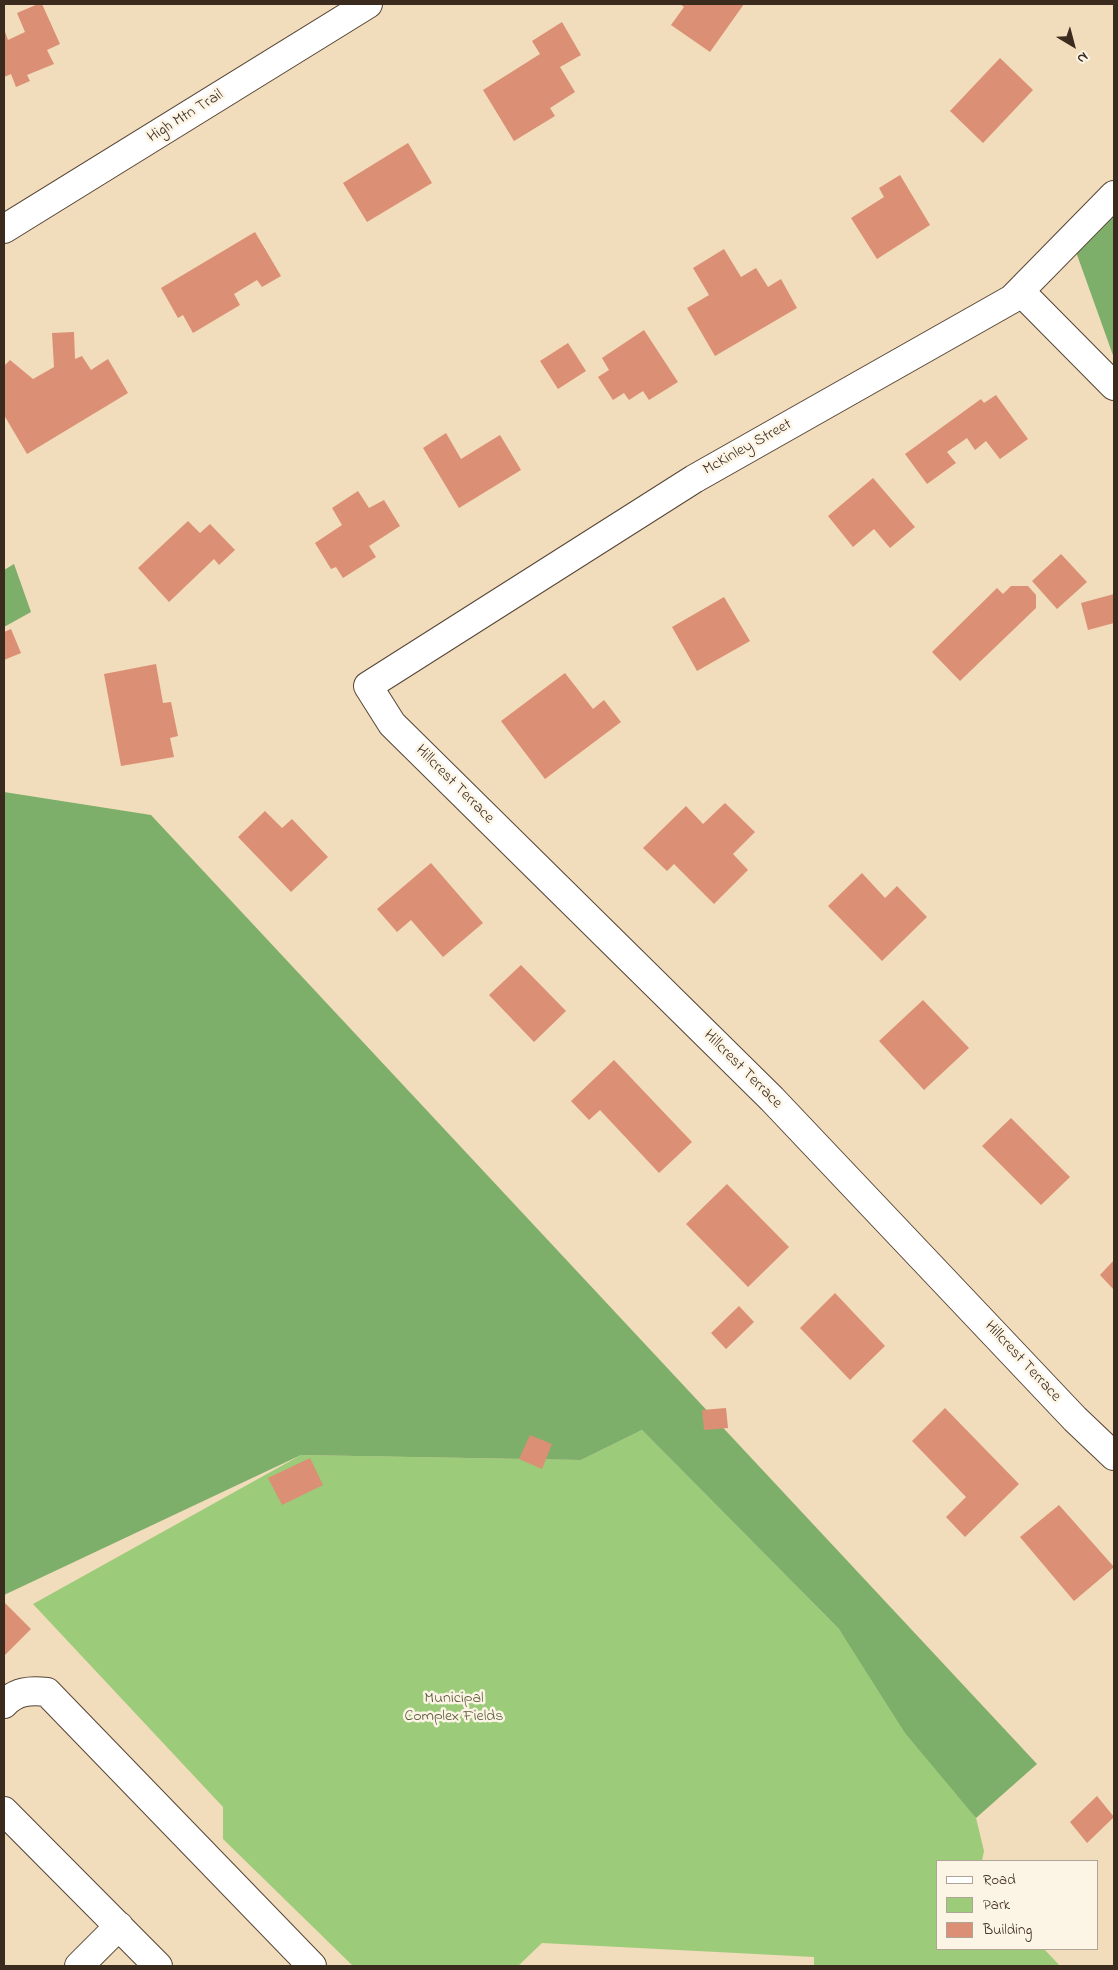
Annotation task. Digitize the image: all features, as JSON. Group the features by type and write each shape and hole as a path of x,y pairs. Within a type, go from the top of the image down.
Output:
{"street":[{"name":"High Mtn Trail","path":"4,230 368,4"},
{"name":"McKinley Street","path":"368,686 694,479 1012,299 1114,195"},
{"path":"1020,291 1114,386"},
{"name":"Hillcrest Terrace","path":"368,686 392,724 772,1099 1075,1419 1114,1456"},
{"path":"4,1704 10,1697 20,1693 32,1690 47,1692 312,1966"},
{"path":"4,1811 158,1966"},
{"path":"79,1966 119,1926"}],"green space":[{"path":"1114,191 1114,358 1071,238"},
{"path":"14,564 31,612 4,627 4,570"},
{"path":"4,792 151,815 1037,1764 976,1818 905,1733 839,1629 642,1430 581,1460 301,1455 4,1595"},
{"name":"Municipal Complex Fields","path":"642,1430 839,1629 976,1818 984,1851 982,1860 936,1860 936,1950 1045,1950 1060,1966 814,1966 814,1957 542,1943 518,1966 353,1966 223,1839 223,1807 33,1604 301,1455 581,1460"}],"building":[{"path":"42,4 60,44 47,50 54,64 27,75 30,81 16,87 11,74 4,77 4,29 8,40 25,32 17,13"},
{"path":"680,4 744,4 710,52 671,25 684,7"},
{"path":"562,22 581,55 560,67 575,92 550,108 555,116 514,141 483,90 540,54 532,41"},
{"path":"1000,58 1033,90 983,143 950,111"},
{"path":"408,143 432,183 367,222 343,183"},
{"path":"900,175 930,225 877,259 851,218 884,197 879,188"},
{"path":"255,232 281,276 262,287 257,280 234,294 240,305 193,333 183,315 178,318 161,288"},
{"path":"724,249 741,277 756,268 768,287 781,279 797,308 715,356 687,308 709,295 693,268"},
{"path":"644,330 678,382 649,400 643,391 629,400 624,393 613,400 598,377 609,370 602,358"},
{"path":"74,332 75,359 82,356 91,370 108,359 128,393 27,454 4,415 4,366 10,360 33,379 54,367 52,333"},
{"path":"568,343 586,371 558,389 540,361"},
{"path":"996,395 1028,439 1000,459 986,441 975,450 967,438 947,452 956,463 927,484 905,454 981,399 984,403"},
{"path":"446,433 461,459 500,435 521,470 459,508 423,448"},
{"path":"873,478 915,527 890,548 874,529 853,547 828,516"},
{"path":"358,491 369,508 384,500 400,526 369,546 376,557 343,578 336,567 331,569 315,543 342,525 332,508"},
{"path":"188,521 200,533 210,524 235,550 219,565 214,559 169,602 138,568"},
{"path":"1061,554 1087,582 1057,609 1032,581"},
{"path":"1011,586 1028,586 1036,595 1036,608 960,681 932,652 997,588 1003,594"},
{"path":"1114,594 1114,623 1088,630 1081,603"},
{"path":"724,597 750,641 697,671 672,627"},
{"path":"11,629 21,653 4,660 4,632"},
{"path":"156,664 163,703 171,702 178,736 170,738 174,757 121,766 104,674"},
{"path":"565,673 593,709 604,700 621,722 545,779 501,721"},
{"path":"725,803 755,832 733,854 748,870 714,904 674,864 667,871 643,848 686,806 703,824"},
{"path":"265,811 282,828 292,819 328,857 291,892 238,837"},
{"path":"431,863 483,923 443,957 411,920 397,932 377,909"},
{"path":"862,873 885,898 897,886 927,917 882,961 828,906"},
{"path":"521,965 566,1011 534,1042 489,995"},
{"path":"923,1000 969,1048 924,1090 879,1041"},
{"path":"614,1060 692,1142 659,1173 600,1110 589,1120 571,1101"},
{"path":"1011,1118 1070,1177 1041,1205 982,1146"},
{"path":"727,1184 789,1247 748,1287 686,1224"},
{"path":"1114,1260 1114,1290 1100,1275"},
{"path":"835,1293 885,1346 850,1380 800,1328"},
{"path":"739,1306 754,1322 726,1349 711,1333"},
{"path":"726,1408 728,1428 704,1430 702,1410"},
{"path":"945,1408 1019,1484 965,1537 946,1517 966,1497 912,1441"},
{"path":"530,1435 552,1444 542,1469 519,1459"},
{"path":"310,1458 323,1485 282,1505 268,1478"},
{"path":"1059,1505 1114,1567 1074,1601 1020,1537"},
{"path":"4,1602 31,1629 4,1656"},
{"path":"1097,1796 1114,1817 1087,1843 1070,1822"}]}
